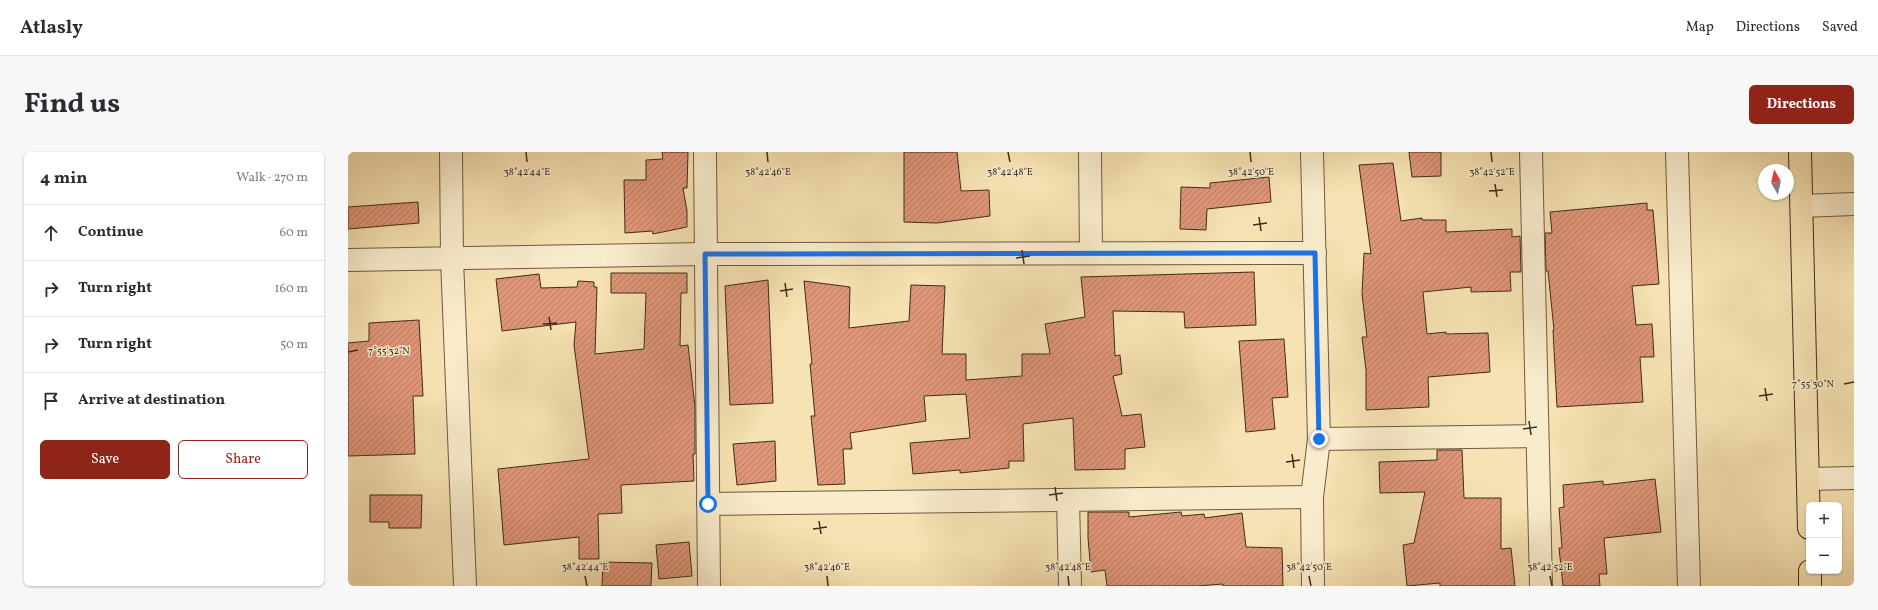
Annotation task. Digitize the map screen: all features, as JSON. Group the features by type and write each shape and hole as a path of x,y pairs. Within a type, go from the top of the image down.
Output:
{"highway":[{"path":"1800,152 1808,502"},
{"path":"1810,574 1810,586"}],"street":[{"path":"451,152 452,260 465,586"},
{"path":"705,152 709,586"},
{"path":"1090,152 1091,253"},
{"path":"1312,152 1319,439 1312,497 1313,586"},
{"path":"1531,152 1541,586"},
{"path":"1677,152 1688,586"},
{"path":"1802,206 1854,204"},
{"path":"348,260 452,260 705,254 1315,253"},
{"path":"1319,439 1537,436"},
{"path":"1808,479 1854,478"},
{"path":"708,504 1312,497"},
{"path":"1068,500 1070,586"}],"building":[{"path":"662,152 688,152 687,188 683,188 687,211 687,227 653,234 652,231 625,233 624,180 646,180 646,160 663,159"},
{"path":"904,152 957,152 961,191 989,190 990,216 937,223 904,222"},
{"path":"1409,152 1441,152 1441,176 1412,177"},
{"path":"1393,163 1401,221 1422,218 1422,220 1446,220 1446,232 1512,229 1512,237 1520,236 1521,272 1510,272 1511,291 1471,292 1471,287 1423,292 1427,334 1446,332 1446,334 1488,333 1490,372 1428,377 1429,407 1366,410 1366,370 1362,337 1367,337 1362,294 1364,253 1371,254 1359,165"},
{"path":"1269,177 1271,202 1207,209 1206,230 1180,229 1181,187 1210,188 1210,183"},
{"path":"418,202 419,223 348,229 348,207"},
{"path":"1647,203 1647,210 1653,210 1659,284 1632,286 1636,325 1652,324 1654,357 1640,357 1643,402 1557,407 1554,330 1548,271 1546,271 1545,233 1552,233 1550,212"},
{"path":"1254,272 1256,325 1185,328 1184,312 1113,311 1115,356 1120,355 1122,374 1113,376 1122,416 1141,414 1145,447 1125,449 1125,469 1075,470 1073,418 1023,424 1024,461 1009,461 1009,468 960,473 960,470 913,474 910,443 970,438 966,394 924,396 926,421 850,433 852,449 843,449 845,484 818,485 811,416 815,416 810,364 812,364 804,281 850,287 849,328 909,321 911,285 945,286 942,354 966,354 966,380 1022,376 1022,354 1050,354 1045,324 1085,317 1081,277"},
{"path":"611,273 687,273 687,293 681,293 680,346 688,345 695,407 695,454 693,454 694,481 621,485 622,513 598,514 599,559 579,559 579,537 504,545 498,469 589,459 574,345 576,322 502,331 496,279 539,274 541,288 577,287 578,281 594,282 594,287 597,287 595,354 644,349 646,293 611,293"},
{"path":"768,280 773,403 730,405 725,286"},
{"path":"419,320 423,396 413,396 415,454 348,456 348,343 369,341 369,323"},
{"path":"1284,339 1288,397 1272,398 1275,429 1246,432 1239,341"},
{"path":"775,441 776,481 737,485 733,444"},
{"path":"1437,450 1462,450 1464,498 1501,498 1501,549 1511,548 1515,586 1440,586 1440,583 1407,586 1403,545 1414,543 1425,492 1380,493 1379,462 1437,460"},
{"path":"1655,479 1661,532 1604,538 1607,574 1599,574 1600,586 1563,586 1559,548 1562,548 1559,508 1564,507 1563,485 1603,481 1603,485"},
{"path":"370,495 422,495 421,528 389,528 389,522 370,522"},
{"path":"1088,512 1129,512 1129,517 1181,512 1182,516 1204,514 1205,518 1242,513 1246,547 1282,548 1283,586 1223,586 1223,584 1197,586 1107,586 1105,570 1091,572 1088,538"},
{"path":"689,542 692,576 659,579 656,545"},
{"path":"603,562 652,563 651,586 602,586"}],"route":[{"path":"708,504 705,254 1315,253 1319,439"}]}
